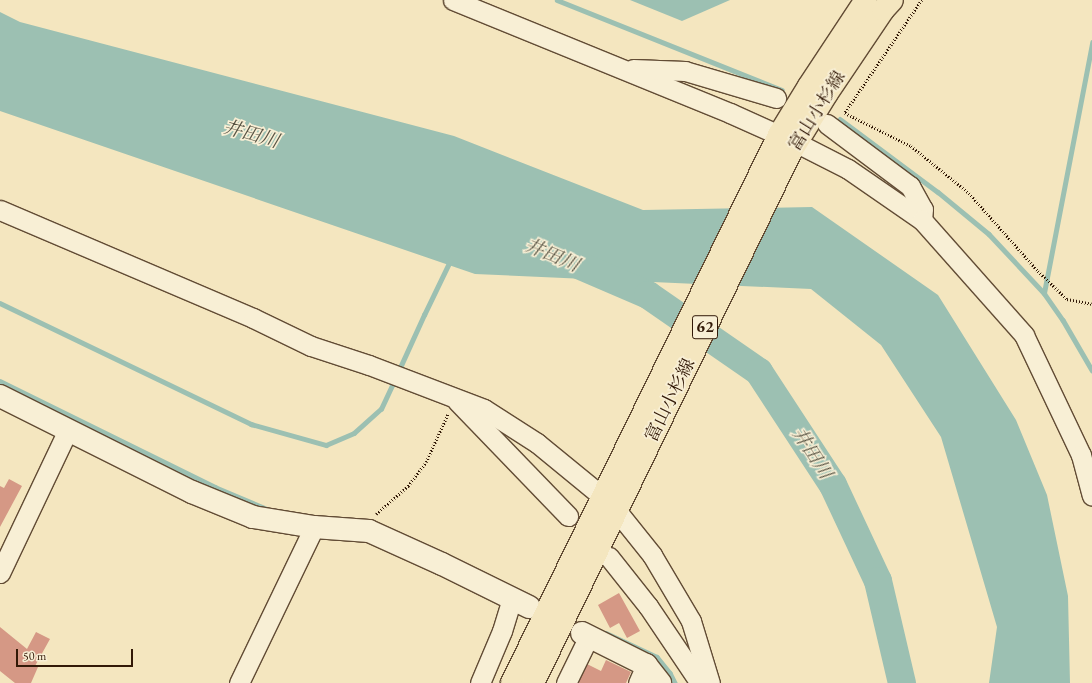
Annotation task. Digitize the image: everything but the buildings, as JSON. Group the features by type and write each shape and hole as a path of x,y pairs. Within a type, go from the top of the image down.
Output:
{"main road":[{"name":"富山小杉線","path":"512,683 612,499 785,145 809,86 866,0"},
{"name":"富山小杉線","path":"785,145 827,93 892,0"},
{"name":"富山小杉線","path":"533,683 612,499"}],"street":[{"path":"453,0 730,113 785,145 848,169 922,220 1024,335 1081,454 1092,496"},
{"path":"621,69 685,71 776,98"},
{"path":"827,124 910,186 923,209 922,220"},
{"path":"0,210 253,318 311,346 369,365 484,409 537,443 612,499 652,555 691,621 710,683"},
{"path":"0,396 192,492 253,517 314,527 369,531 521,603 502,631 480,683"},
{"path":"455,398 568,516"},
{"path":"0,574 68,430"},
{"path":"239,683 314,527"},
{"path":"609,557 648,606 700,683"},
{"path":"566,683 586,635 642,674 660,683"}],"path":[{"path":"922,0 845,112 910,146 969,193 1038,271 1067,299 1092,304"},
{"path":"369,531 374,516 408,486 426,462 455,398"}],"water":[{"path":"630,0 730,0 682,21"},
{"path":"0,12 20,22 454,136 643,210 812,207 938,295 1016,420 1047,495 1068,596 1070,683 989,683 997,627 941,437 881,345 811,289 475,274 0,111"}],"waterway":[{"path":"557,0 782,90"},
{"path":"1044,293 1092,43"},
{"path":"840,119 938,192 989,234 1044,293 1063,320 1092,370"},
{"path":"398,372 451,259"},
{"name":"井田川","path":"578,265 648,295 759,372 833,485 878,581 902,683"},
{"path":"0,303 251,424 326,445 354,433 381,409 395,379"},
{"path":"0,381 215,487 267,509"},
{"path":"606,633 657,657 670,673 675,683"}]}
